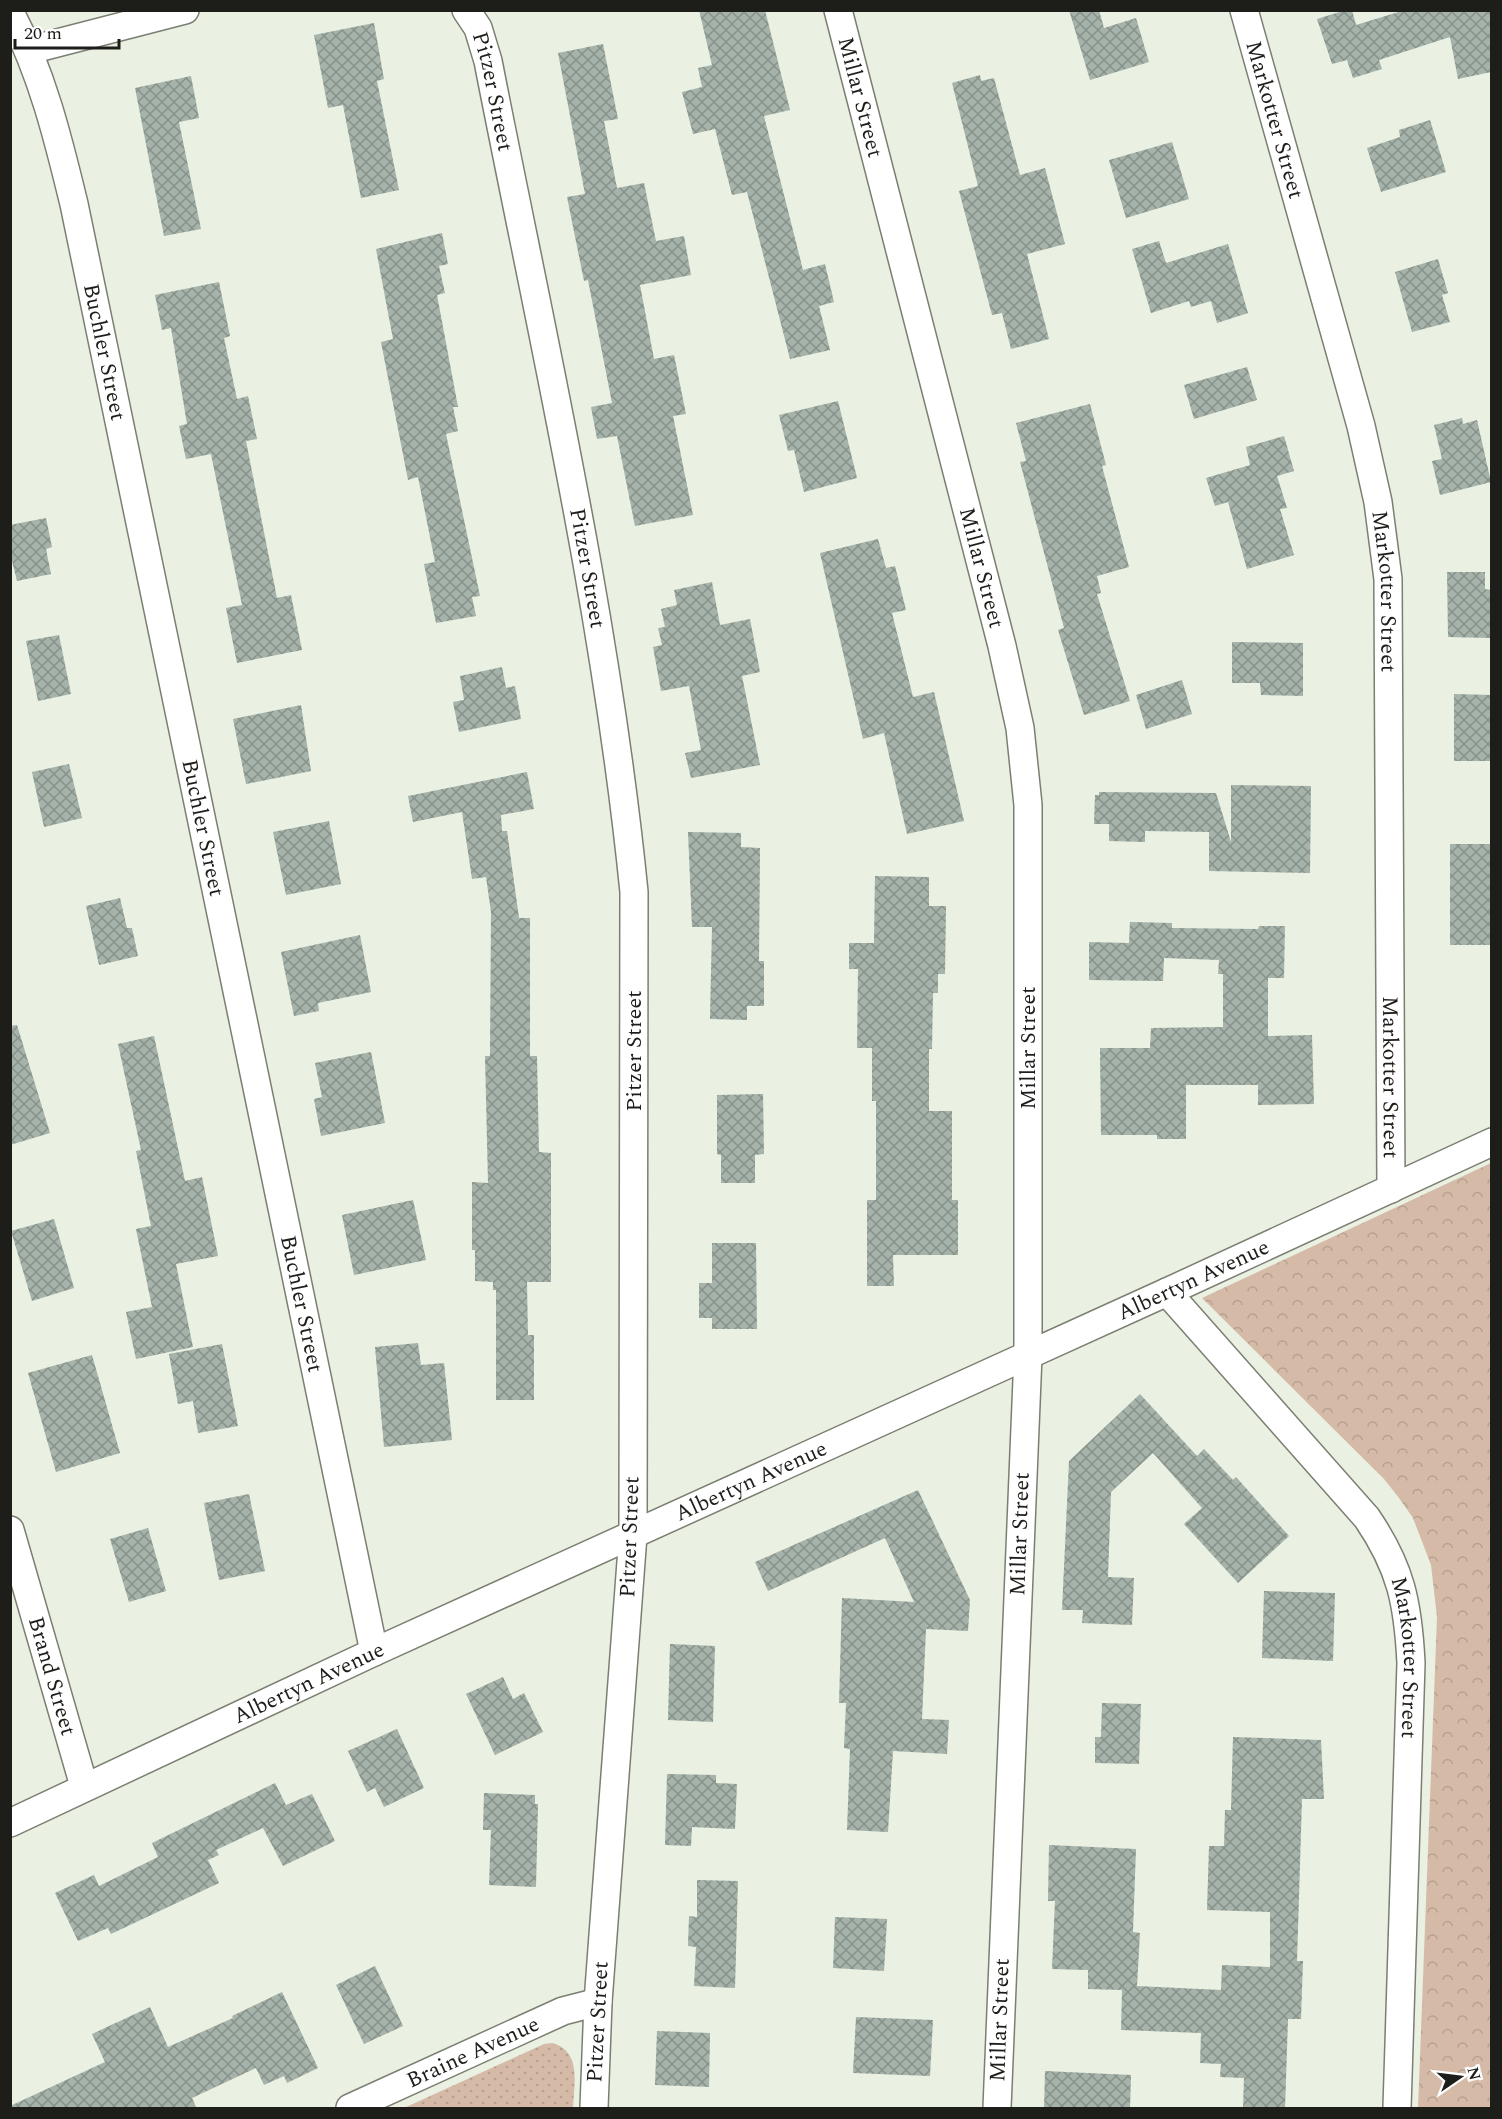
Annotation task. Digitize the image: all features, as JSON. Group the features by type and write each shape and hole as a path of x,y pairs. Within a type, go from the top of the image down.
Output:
{"street":[{"path":"30,50 185,10"},
{"name":"Pitzer Street","path":"466,10 478,28 488,62 604,657 624,786 634,892 633,1535 598,2002 594,2109"},
{"name":"Millar Street","path":"838,10 999,635 1020,728 1028,805 1028,1354 997,2109"},
{"name":"Markotter Street","path":"1244,10 1361,426 1378,502 1388,579 1391,1189"},
{"name":"Buchler Street","path":"10,12 30,50 53,117 74,204 374,1652"},
{"name":"Albertyn Avenue","path":"10,1823 84,1786 374,1652 1167,1292 1491,1142"},
{"name":"Markotter Street","path":"1167,1292 1367,1518 1387,1547 1400,1581 1409,1619 1411,1663 1397,2109"},
{"name":"Brand Street","path":"10,1530 84,1786"},
{"name":"Braine Avenue","path":"350,2109 562,2011 598,2002"}],"green space":[{"path":"1491,1163 1491,2108 1418,2108 1437,1617 1431,1565 1413,1518 1384,1479 1202,1298"},
{"path":"552,2043 562,2047 572,2061 575,2079 573,2108 404,2108 544,2044"}],"building":[{"path":"699,10 765,10 790,110 764,116 803,270 825,264 834,302 819,306 830,350 790,359 747,192 732,195 715,129 693,134 682,92 702,87 698,68 712,65"},
{"path":"1069,10 1099,10 1104,28 1136,18 1149,62 1090,80"},
{"path":"1352,10 1356,25 1405,10 1491,10 1491,72 1458,79 1450,37 1379,60 1382,69 1353,78 1347,60 1332,64 1317,19"},
{"path":"374,23 384,79 377,81 399,190 361,198 343,105 328,108 314,35"},
{"path":"603,44 618,119 604,121 617,188 644,183 656,241 684,236 691,275 640,285 654,359 674,355 686,414 673,416 693,515 635,526 617,436 597,439 591,407 612,403 588,280 584,281 567,197 585,194 558,53"},
{"path":"980,75 981,81 994,78 1020,175 1045,168 1065,244 1027,254 1049,339 1011,349 1002,313 992,315 959,191 978,186 952,83"},
{"path":"191,76 199,118 179,122 201,229 164,236 135,88"},
{"path":"1430,120 1446,172 1381,192 1367,148 1400,137 1399,130"},
{"path":"1172,142 1189,199 1126,218 1109,160"},
{"path":"442,233 448,264 439,266 445,293 437,295 458,407 453,407 458,431 446,434 480,596 472,597 476,616 436,623 424,564 435,562 418,477 408,480 381,342 393,339 376,249"},
{"path":"1159,241 1166,263 1228,244 1248,313 1217,323 1211,301 1191,307 1189,301 1151,313 1132,249"},
{"path":"1438,259 1448,293 1442,295 1450,322 1412,332 1395,272"},
{"path":"219,282 230,336 224,338 237,399 248,396 257,439 246,441 277,598 291,595 302,650 237,663 226,608 242,605 211,454 186,459 179,426 187,424 171,328 162,330 155,295"},
{"path":"1247,367 1257,400 1194,419 1184,385"},
{"path":"838,401 857,478 804,492 794,450 788,451 779,415"},
{"path":"1090,404 1106,465 1102,466 1129,567 1097,576 1101,593 1097,594 1130,701 1084,715 1058,630 1064,628 1020,462 1026,461 1016,423"},
{"path":"1462,418 1463,424 1477,420 1491,482 1440,495 1432,461 1442,459 1434,425"},
{"path":"1284,436 1294,471 1277,476 1287,508 1280,509 1294,555 1247,569 1228,502 1215,506 1206,478 1250,465 1246,447"},
{"path":"46,518 52,547 46,549 51,574 17,581 10,553 10,525"},
{"path":"878,539 886,568 895,566 906,610 892,613 913,697 934,692 964,821 907,834 884,733 863,739 820,553"},
{"path":"1447,572 1485,572 1485,589 1491,590 1491,638 1448,637"},
{"path":"712,582 720,625 750,619 760,672 742,676 760,765 691,778 685,753 701,750 689,686 661,691 653,647 662,645 658,628 665,627 661,609 677,605 674,590"},
{"path":"59,635 71,694 38,701 26,641"},
{"path":"1232,642 1303,643 1303,696 1261,695 1260,683 1232,683"},
{"path":"502,667 506,688 515,686 521,719 459,732 453,702 464,700 460,676"},
{"path":"1182,680 1192,714 1146,729 1136,695"},
{"path":"1454,694 1491,695 1491,761 1454,761"},
{"path":"301,705 311,771 246,784 233,719"},
{"path":"69,764 82,818 44,827 32,772"},
{"path":"527,772 534,809 501,815 502,831 507,831 519,918 530,918 530,1056 537,1056 539,1152 551,1153 551,1282 527,1282 528,1335 534,1335 534,1400 496,1400 496,1290 493,1290 493,1282 475,1281 475,1250 472,1250 472,1182 488,1183 485,1056 490,1056 491,912 486,877 472,879 462,812 413,822 408,796"},
{"path":"1231,785 1311,786 1310,873 1209,871 1209,832 1145,831 1145,842 1109,841 1109,824 1094,824 1095,795 1099,795 1099,792 1216,793 1231,842"},
{"path":"329,821 341,884 286,895 273,832"},
{"path":"688,832 741,833 741,847 760,848 759,961 764,961 764,1006 747,1006 747,1020 710,1019 712,927 692,927"},
{"path":"1450,844 1491,844 1491,945 1450,945"},
{"path":"875,876 929,877 929,906 946,906 945,974 938,974 938,993 933,993 932,1049 929,1049 929,1111 952,1111 952,1200 958,1200 958,1255 893,1255 894,1286 867,1286 867,1200 876,1200 876,1101 872,1101 872,1048 857,1048 858,969 849,969 849,943 874,943"},
{"path":"120,898 127,928 132,928 138,956 99,965 86,906"},
{"path":"1130,922 1172,923 1172,928 1258,929 1259,926 1285,926 1284,978 1268,978 1268,1036 1312,1035 1314,1104 1258,1105 1258,1085 1186,1085 1186,1139 1157,1139 1157,1135 1101,1135 1100,1048 1150,1048 1151,1028 1223,1027 1223,974 1218,974 1219,960 1164,958 1163,981 1089,980 1089,942 1129,943"},
{"path":"360,935 371,992 318,1003 319,1011 294,1016 281,952"},
{"path":"17,1025 50,1133 10,1145 10,1026"},
{"path":"154,1036 185,1181 202,1177 218,1256 176,1264 193,1347 136,1359 126,1312 152,1307 136,1229 151,1226 136,1151 141,1150 118,1044"},
{"path":"371,1052 385,1123 321,1136 314,1099 322,1097 315,1063"},
{"path":"763,1094 764,1154 755,1155 755,1183 721,1183 721,1155 717,1154 717,1095"},
{"path":"413,1200 426,1260 354,1275 342,1215"},
{"path":"54,1219 74,1288 32,1301 11,1231"},
{"path":"712,1243 756,1243 757,1329 712,1329 712,1318 699,1318 699,1283 712,1283"},
{"path":"418,1343 421,1365 444,1363 452,1440 384,1447 375,1347"},
{"path":"222,1344 238,1426 198,1433 193,1401 178,1404 169,1354"},
{"path":"92,1355 120,1453 56,1472 28,1373"},
{"path":"1140,1394 1197,1456 1204,1449 1233,1480 1236,1477 1289,1536 1238,1583 1184,1524 1202,1508 1153,1453 1111,1492 1108,1577 1134,1578 1132,1625 1082,1623 1083,1610 1062,1610 1069,1461"},
{"path":"918,1490 970,1600 968,1631 926,1629 922,1719 949,1720 947,1754 893,1751 888,1832 847,1830 850,1749 844,1748 846,1703 839,1703 842,1598 914,1602 885,1538 768,1591 755,1562"},
{"path":"249,1494 265,1571 219,1580 204,1503"},
{"path":"148,1528 166,1591 129,1602 110,1539"},
{"path":"1264,1591 1335,1593 1333,1661 1262,1658"},
{"path":"670,1644 715,1646 713,1722 668,1720"},
{"path":"503,1677 513,1699 524,1693 543,1732 495,1755 466,1694"},
{"path":"1102,1703 1141,1704 1139,1764 1095,1763 1095,1737 1101,1737"},
{"path":"397,1729 424,1788 384,1807 375,1788 367,1792 348,1751"},
{"path":"1233,1737 1321,1740 1324,1799 1302,1799 1297,1961 1303,1961 1301,2019 1288,2019 1285,2109 1243,2109 1244,2078 1220,2077 1221,2064 1200,2063 1201,2033 1121,2030 1122,1990 1088,1989 1088,1970 1052,1969 1055,1901 1048,1901 1049,1845 1136,1849 1133,1932 1140,1933 1137,1986 1221,1990 1222,1965 1270,1967 1270,1912 1207,1910 1209,1846 1224,1846 1225,1810 1231,1810"},
{"path":"667,1774 716,1775 716,1783 737,1784 735,1829 692,1827 691,1846 665,1845"},
{"path":"275,1783 286,1805 312,1794 335,1841 283,1866 263,1828 216,1850 219,1855 208,1860 219,1883 111,1934 108,1928 78,1941 55,1893 94,1875 99,1886 158,1857 152,1843"},
{"path":"484,1793 535,1795 535,1804 538,1804 536,1887 489,1885 491,1830 483,1830"},
{"path":"697,1880 738,1881 735,1988 694,1986 696,1947 688,1946 689,1916 697,1917"},
{"path":"835,1917 887,1919 884,1971 833,1968"},
{"path":"375,1966 403,2026 364,2044 336,1985"},
{"path":"282,1992 318,2068 287,2083 284,2076 264,2085 256,2068 192,2098 197,2109 10,2109 10,2106 105,2062 92,2034 150,2007 168,2047 233,2018 232,2016"},
{"path":"856,2017 933,2020 930,2076 853,2073"},
{"path":"657,2031 710,2033 709,2087 655,2085"},
{"path":"1045,2071 1131,2075 1130,2109 1044,2109"}]}
